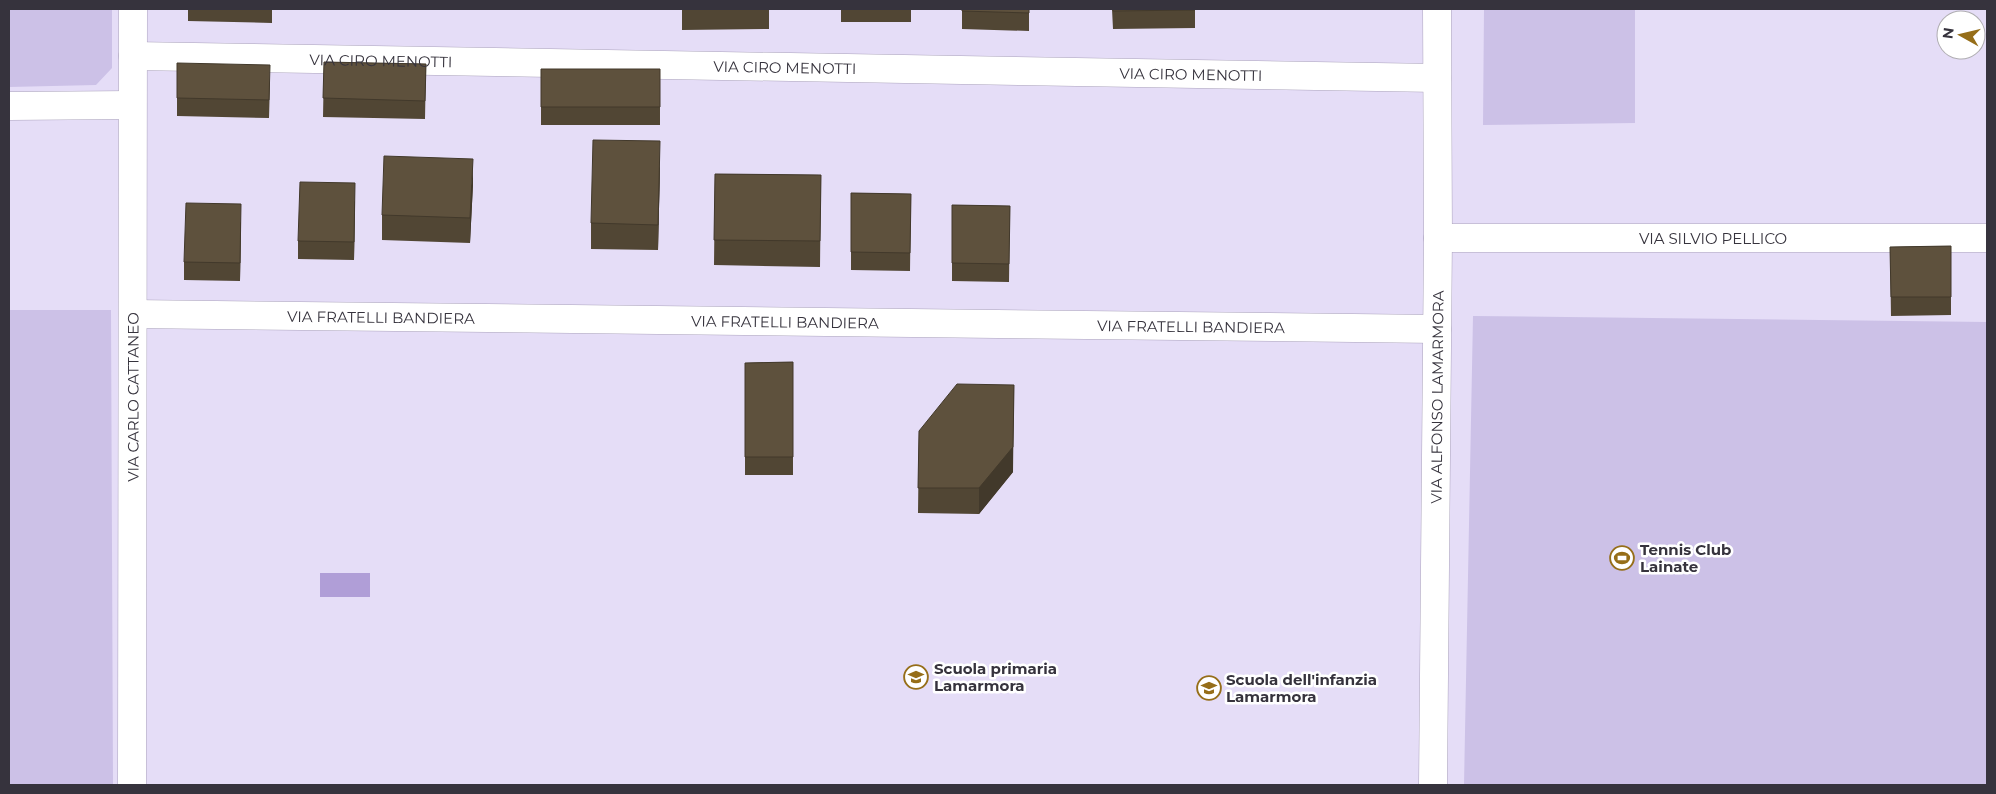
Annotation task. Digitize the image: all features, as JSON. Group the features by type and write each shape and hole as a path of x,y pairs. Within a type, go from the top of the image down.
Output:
{"street":[{"name":"VIA CARLO CATTANEO","path":"132,785 134,314 131,105 133,9"},
{"name":"VIA ALFONSO LAMARMORA","path":"1433,785 1438,329 1437,9"},
{"name":"VIA CIRO MENOTTI","path":"133,56 1437,78"},
{"path":"9,106 131,105"},
{"name":"VIA SILVIO PELLICO","path":"1438,238 1987,238"},
{"name":"VIA FRATELLI BANDIERA","path":"134,314 1438,329"}],"shaded area":[{"path":"9,9 112,9 112,68 96,85 9,87"},
{"path":"1484,9 1635,9 1635,123 1483,125"},
{"path":"9,310 111,310 113,785 9,785"},
{"path":"1473,316 1987,322 1987,785 1464,785"},
{"path":"320,573 370,573 370,597 320,597"}],"building":[{"path":"962,9 1029,9 1029,13 962,11"},
{"path":"1113,9 1195,9 1195,10 1113,11"},
{"path":"324,62 426,64 425,101 323,98"},
{"path":"177,63 270,65 269,100 177,98"},
{"path":"541,69 660,69 660,107 541,107"},
{"path":"593,140 660,141 658,225 591,223"},
{"path":"384,156 473,159 470,218 382,215"},
{"path":"715,174 821,175 820,241 714,240"},
{"path":"300,182 355,183 354,242 298,241"},
{"path":"851,193 911,194 910,253 851,252"},
{"path":"186,203 241,204 240,263 184,262"},
{"path":"952,205 1010,206 1009,264 952,263"},
{"path":"1951,246 1951,297 1891,297 1890,247"},
{"path":"793,362 793,457 745,457 745,363"},
{"path":"957,384 1014,385 1013,447 979,488 918,488 919,431"}],"place":[{"name":"Tennis Club Lainate","path":"1622,558"},
{"name":"Scuola primaria Lamarmora","path":"916,677"},
{"name":"Scuola dell'infanzia Lamarmora","path":"1209,688"}]}
